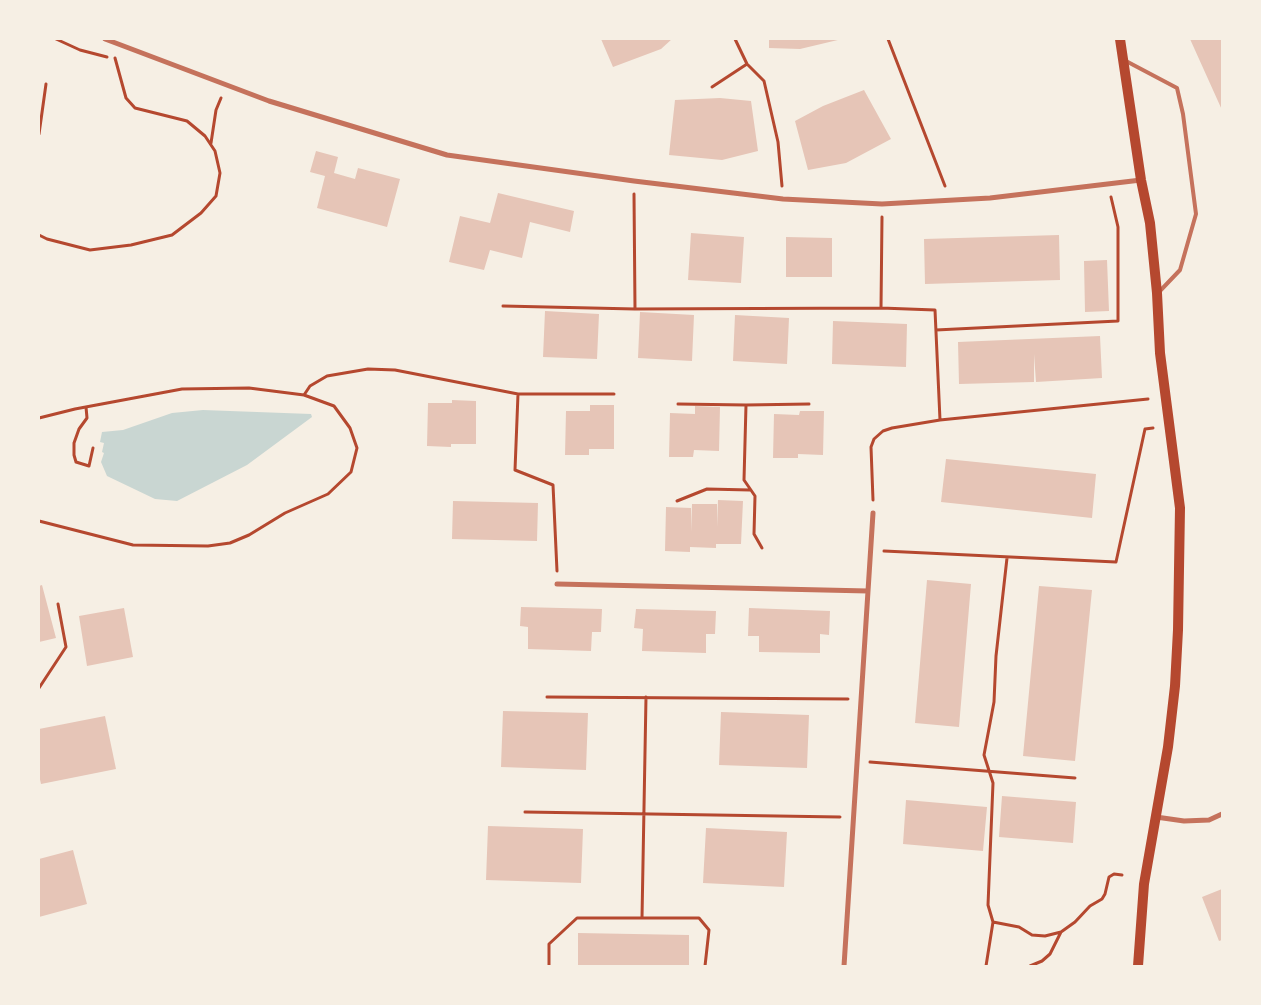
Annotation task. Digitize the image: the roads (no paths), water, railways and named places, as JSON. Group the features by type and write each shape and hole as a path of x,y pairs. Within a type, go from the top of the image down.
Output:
{"main road":[{"path":"1120,39 1141,180 1150,223 1157,293 1160,354 1180,508 1175,686 1168,747 1144,884 1138,966"}],"street":[{"path":"105,39 269,101 447,155 634,181 783,199 882,204 951,201 1141,180"},
{"path":"844,966 873,514"},
{"path":"557,584 868,591"},
{"path":"1156,818 1184,821 1209,820 1222,814"}],"lane":[{"path":"1122,59 1176,88 1183,114 1196,214 1180,270 1157,293"}]}
